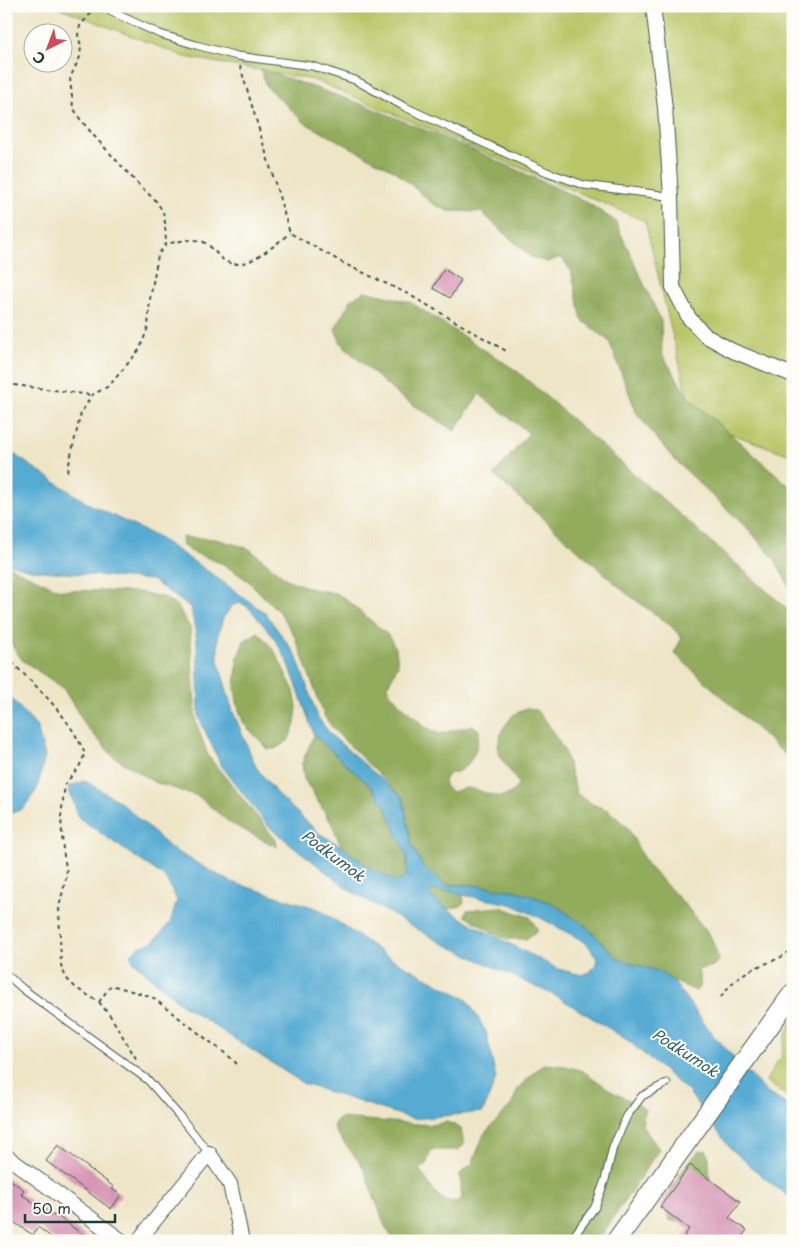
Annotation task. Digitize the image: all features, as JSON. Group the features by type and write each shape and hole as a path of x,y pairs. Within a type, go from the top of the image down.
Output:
{"street":[{"path":"653,6 665,108 671,197 673,287 689,318 706,336 733,351 793,374"},
{"path":"616,1241 793,993"},
{"path":"138,1241 209,1153 230,1184 242,1241"},
{"path":"6,1156 122,1241"}],"lane":[{"path":"99,6 160,34 196,45 236,56 312,66 355,80 405,107 547,172 584,185 671,197"},
{"path":"6,974 23,989 148,1080 182,1118 209,1153"},
{"path":"570,1241 594,1207 605,1180 613,1147 627,1116 642,1096 667,1083"}],"path":[{"path":"67,472 81,413 92,395 109,386 140,349 148,327 150,299 158,255 166,244 163,212 157,202 95,137 73,107 70,78 80,57 81,46 78,35 80,26 91,13"},
{"path":"236,56 290,233 345,264 408,294 508,352"},
{"path":"166,244 192,240 203,241 226,261 236,264 248,262 262,255 290,233"},
{"path":"6,384 92,395"},
{"path":"6,657 54,704 80,741 85,754 80,767 65,784 61,817 67,874 59,907 61,964 66,978 76,988 99,1002 112,1017 148,1080"},
{"path":"721,997 729,985 747,972 778,958 793,948"},
{"path":"99,1002 111,985 152,997 237,1064"}],"green space":[{"path":"55,6 793,6 793,456 693,420 645,221 314,80 185,57"},
{"path":"261,69 362,104 480,153 585,201 615,221 661,321 662,354 688,397 793,489 793,594 775,560 751,532 672,457 637,414 609,341 582,320 571,271 561,257 547,262 531,257 481,212 448,211 433,204 395,171 305,123 266,86"},
{"path":"365,291 410,302 517,371 793,614 793,762 674,653 682,638 671,626 626,593 494,475 529,433 479,394 455,431 398,395 342,345 335,329 351,300"},
{"path":"182,537 215,539 248,548 288,580 312,589 335,593 344,598 388,635 396,649 398,665 388,685 390,693 400,704 425,727 440,734 473,725 479,730 478,742 471,760 462,769 448,774 444,781 446,788 452,792 468,788 501,796 513,791 519,784 499,755 498,746 502,730 513,715 528,708 536,710 546,721 564,750 577,794 592,804 608,810 628,828 647,865 683,902 711,937 719,960 713,966 698,970 701,985 696,991 673,981 660,972 618,959 587,927 552,903 517,891 474,885 446,885 424,868 412,846 403,798 335,731 325,717 295,637 281,614 247,580 223,564 190,551 183,545"},
{"path":"6,565 60,590 139,592 165,598 178,607 190,628 196,722 208,756 276,840 277,847 230,823 198,796 154,782 114,757 86,726 63,688 22,660 6,636"},
{"path":"258,632 274,650 294,691 297,707 295,724 288,741 275,749 268,749 244,724 238,707 235,689 238,656 244,641"},
{"path":"314,735 370,786 385,805 407,857 407,873 403,880 394,880 371,869 341,846 332,824 304,779 302,763"},
{"path":"431,890 451,891 462,894 464,902 461,906 448,909 437,902 428,892"},
{"path":"500,907 530,917 538,930 526,939 509,939 501,937 465,916 467,910"},
{"path":"793,1021 793,1101 766,1081 777,1062 781,1059 786,1035"},
{"path":"543,1064 566,1066 583,1071 616,1094 638,1104 645,1110 642,1125 659,1149 598,1241 575,1241 579,1235 574,1232 566,1241 394,1241 385,1226 363,1167 335,1131 334,1123 340,1118 431,1125 447,1122 461,1129 464,1145 458,1150 431,1150 426,1165 419,1169 437,1194 453,1203 462,1199 460,1174 472,1164 484,1134 512,1104 518,1088"},
{"path":"706,1150 709,1158 710,1190 693,1225 669,1220 665,1201 669,1193 686,1165 698,1152"}],"water":[{"name":"Podkumok","path":"6,449 87,503 159,538 265,613 296,655 318,718 331,735 403,798 412,846 424,868 446,885 474,885 517,891 552,903 587,927 618,959 660,972 673,981 713,1035 767,1093 793,1108 793,1199 775,1187 730,1148 688,1091 626,1039 558,997 438,941 349,890 268,826 221,765 199,718 197,641 191,608 152,580 31,570 6,563","holes":["241,603 248,607 273,636 289,664 314,735 370,786 385,805 407,857 407,873 403,880 394,880 371,869 341,846 320,834 277,794 256,767 233,712 218,660 218,635 223,618 233,605","431,890 451,891 511,904 583,941 589,946 597,959 595,966 590,972 582,975 558,969 466,921 437,902 428,892"]},
{"path":"6,694 37,727 45,756 37,789 23,809 6,815"},
{"path":"85,781 120,802 172,849 231,882 319,909 390,958 467,999 486,1032 496,1079 483,1112 413,1119 304,1084 181,1004 135,963 130,955 139,947 153,942 170,923 177,900 165,877 79,818 68,787"}],"building":[{"path":"444,269 461,280 450,298 433,288"},
{"path":"58,1145 114,1187 112,1189 121,1195 111,1209 46,1161"},
{"path":"690,1165 741,1202 729,1218 747,1230 739,1241 681,1241 689,1229 660,1207"},
{"path":"6,1177 24,1190 21,1194 54,1216 55,1214 91,1241 56,1241 38,1227 33,1235 6,1217"}]}
